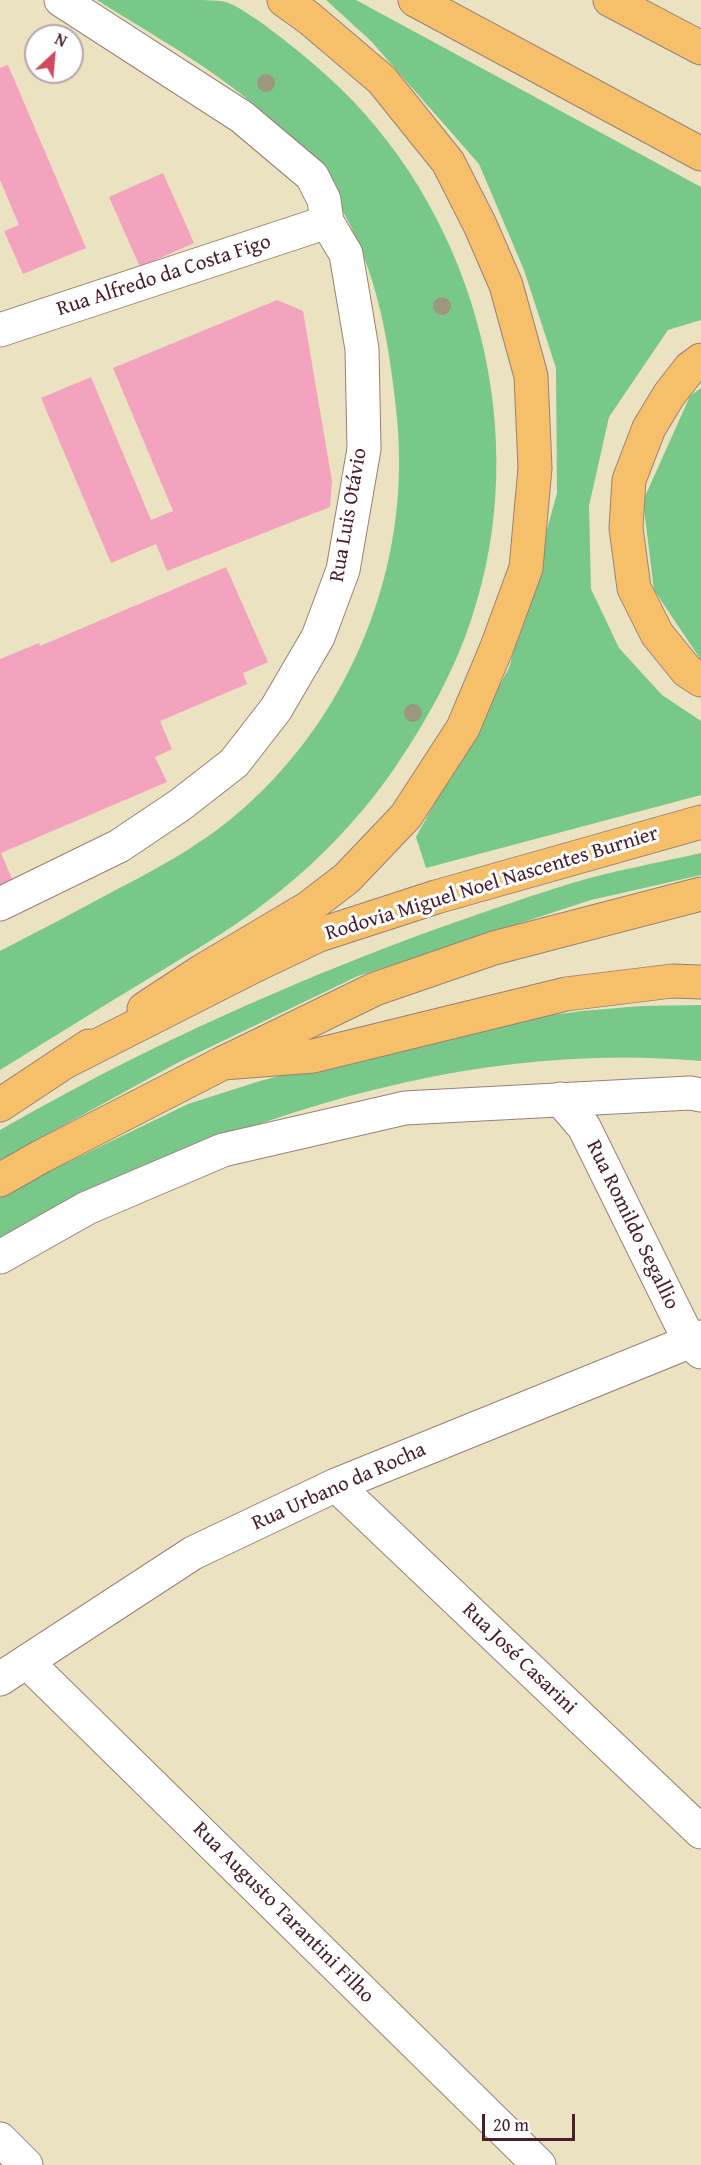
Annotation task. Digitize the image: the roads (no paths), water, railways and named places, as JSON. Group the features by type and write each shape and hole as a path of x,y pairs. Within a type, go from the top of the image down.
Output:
{"highway":[{"path":"65,1062 202,971 308,908 347,878 406,816 463,728 497,647 526,568 535,468 531,376 506,285 480,225 448,162 382,80 309,18 284,0"},
{"path":"415,0 701,154"},
{"path":"610,0 701,48"},
{"path":"701,360 690,368 669,395 649,428 629,480 626,528 634,588 657,634 687,671 701,680"},
{"name":"Rodovia Miguel Noel Nascentes Burnier","path":"0,1105 65,1062 319,935 436,897 701,822"},
{"path":"0,1180 223,1063 375,989 494,948 701,894"},
{"path":"223,1063 313,1056 566,994 672,981 701,981"}],"street":[{"name":"Rua Luis Otávio","path":"0,904 119,846 180,805 234,763 276,709 318,637 343,570 363,448 360,338 346,254 327,222 324,200 312,176 242,117 61,0"},
{"name":"Rua Alfredo da Costa Figo","path":"0,330 327,222"},
{"path":"0,1257 87,1208 223,1150 405,1108 690,1093 701,1095"},
{"name":"Rua Romildo Segallio","path":"560,1099 584,1127 697,1344"},
{"name":"Rua Urbano da Rocha","path":"0,1679 193,1553 336,1485 697,1344"},
{"name":"Rua José Casarini","path":"336,1485 701,1832"},
{"name":"Rua Augusto Tarantini Filho","path":"27,1662 539,2165"},
{"path":"0,2139 26,2165"}]}
